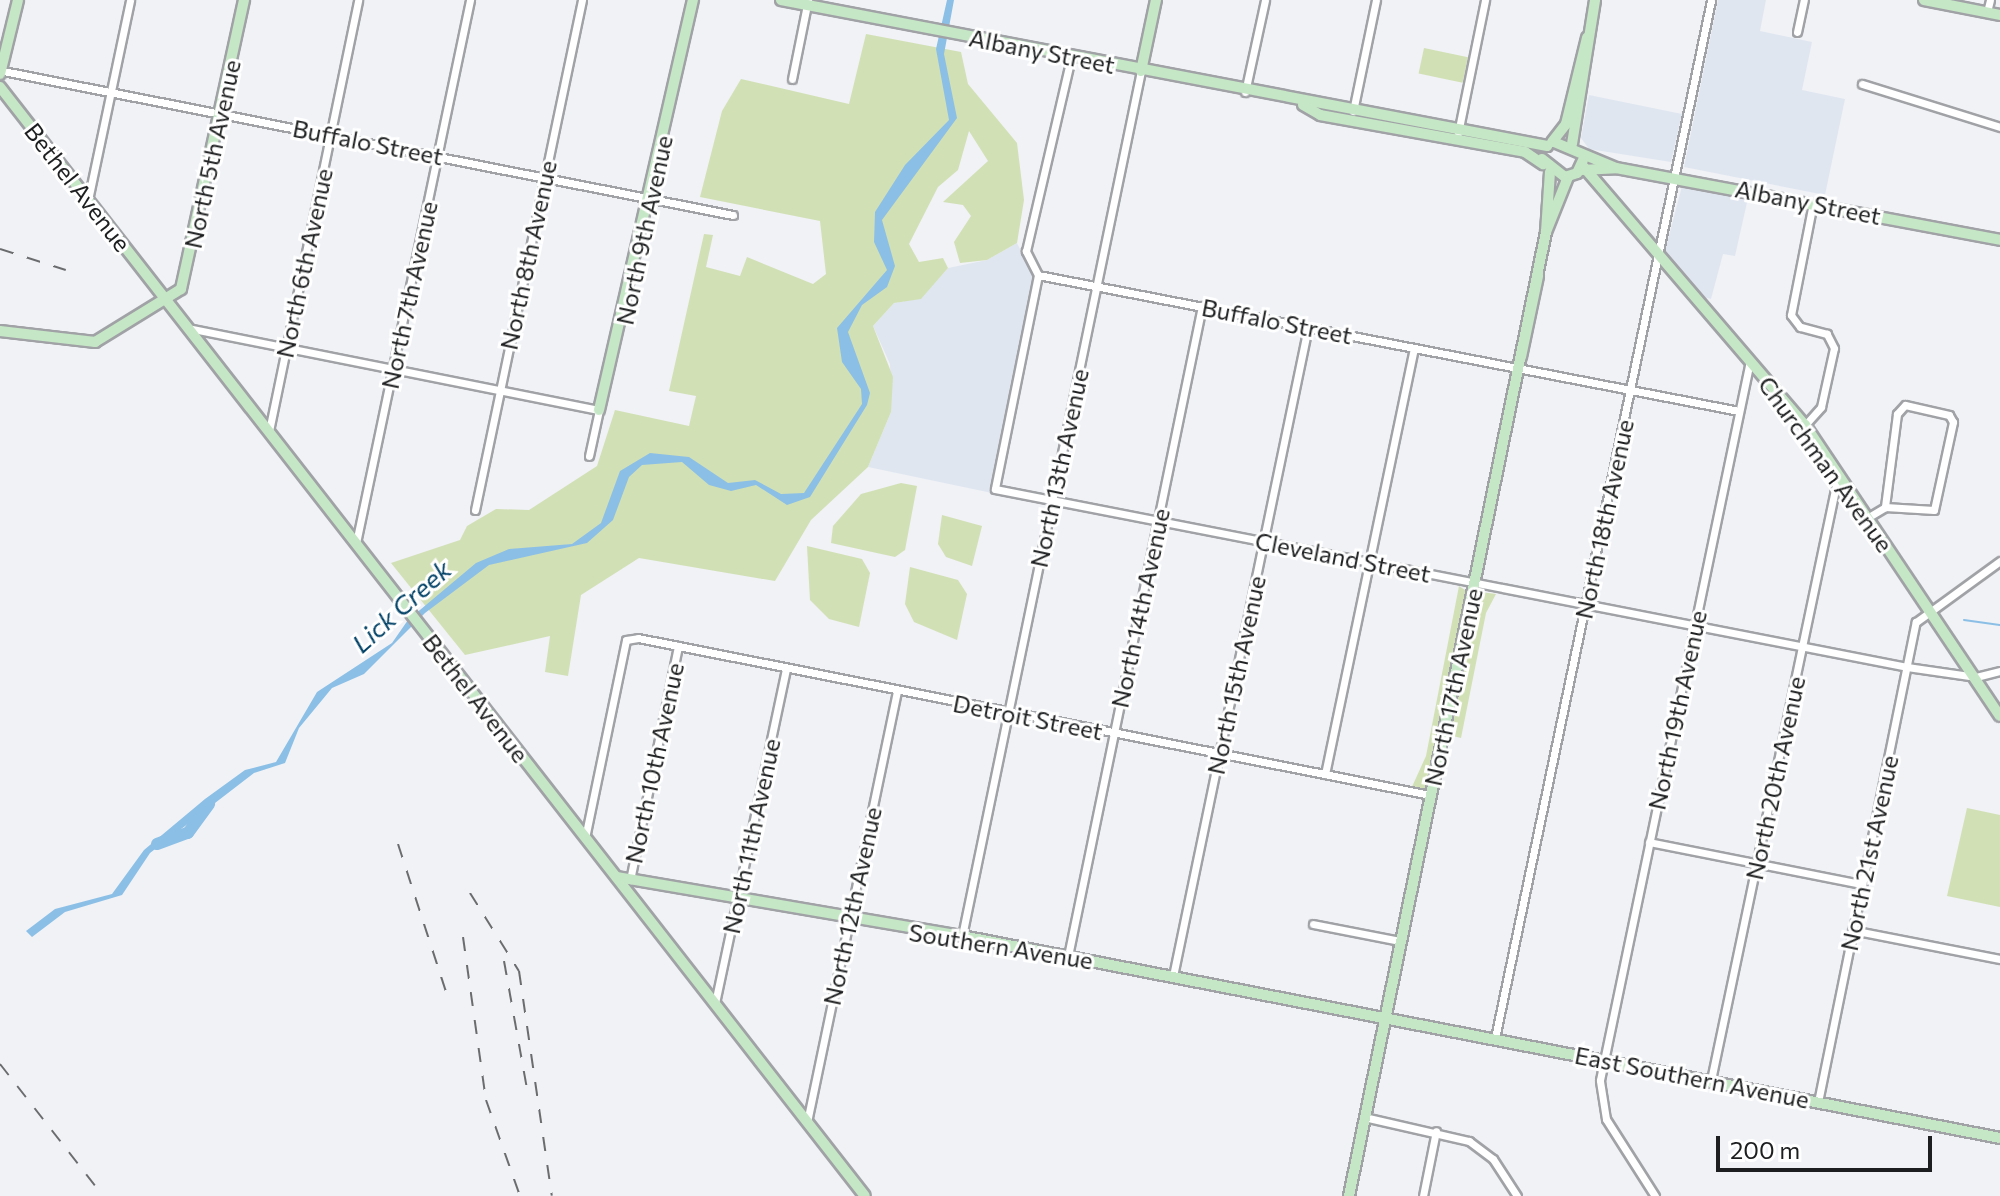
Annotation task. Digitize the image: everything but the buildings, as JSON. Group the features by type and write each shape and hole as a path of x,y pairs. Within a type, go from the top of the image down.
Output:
{"street":[{"path":"2,73 18,0"},
{"path":"88,200 130,0"},
{"name":"North 5th Avenue","path":"167,300 185,282 244,0"},
{"name":"North 6th Avenue","path":"269,431 358,0"},
{"name":"North 7th Avenue","path":"356,543 470,0"},
{"name":"North 8th Avenue","path":"475,510 582,0"},
{"name":"North 9th Avenue","path":"589,456 651,197 693,0"},
{"name":"Albany Street","path":"781,0 808,3 1457,137 1525,152 1547,168 1577,172 1618,168 1675,176 2000,240"},
{"name":"North 13th Avenue","path":"962,936 1156,0"},
{"path":"1245,92 1265,0"},
{"path":"1352,114 1376,0"},
{"path":"1457,137 1485,0"},
{"path":"1550,144 1567,121 1595,0"},
{"name":"North 18th Avenue","path":"1495,1038 1711,0"},
{"path":"1797,32 1804,0"},
{"path":"1924,0 2000,15"},
{"path":"1987,12 1990,0"},
{"path":"792,79 808,3"},
{"path":"1577,172 1576,148 1587,38"},
{"path":"1038,275 1026,251 1071,57"},
{"name":"Buffalo Street","path":"2,73 221,113 733,215"},
{"path":"1862,84 1950,117 2000,127"},
{"name":"Bethel Avenue","path":"0,87 865,1196"},
{"name":"Albany Street","path":"1303,105 1320,115 1457,137 1576,148 1618,168"},
{"name":"North 17th Avenue","path":"1349,1196 1538,276 1546,232 1550,144"},
{"path":"1602,193 1618,168"},
{"name":"North 17th Avenue","path":"1546,232 1577,172"},
{"name":"Churchman Avenue","path":"1577,172 1602,193 1659,255 1805,425 2000,716"},
{"path":"1805,425 1821,407 1834,348 1827,334 1800,327 1791,315 1813,203"},
{"name":"Buffalo Street","path":"1038,275 1414,348 1520,363 1631,390 1739,411"},
{"name":"Cleveland Street","path":"1038,275 995,489 1907,667 1973,676 2000,671"},
{"path":"0,331 95,342 167,300"},
{"name":"North 14th Avenue","path":"1068,956 1202,306"},
{"name":"North 15th Avenue","path":"1173,976 1308,327"},
{"path":"188,328 599,410"},
{"path":"1325,774 1414,348"},
{"name":"North 19th Avenue","path":"1655,1196 1604,1113 1604,1059 1750,360"},
{"path":"1867,518 1885,507 1934,510 1953,422 1949,415 1905,405 1897,414 1885,507"},
{"name":"North 20th Avenue","path":"1711,1080 1838,475"},
{"path":"1927,607 2000,561"},
{"name":"North 21st Avenue","path":"1818,1102 1916,622 1927,607"},
{"name":"Detroit Street","path":"585,840 626,640 678,646 1008,715 1430,795"},
{"name":"North 10th Avenue","path":"630,880 678,646"},
{"name":"North 11th Avenue","path":"715,1003 786,668"},
{"name":"North 12th Avenue","path":"807,1122 897,690"},
{"path":"1649,842 1862,884"},
{"name":"Southern Avenue","path":"617,877 849,920 962,936 1385,1016"},
{"path":"1313,924 1400,941"},
{"path":"1852,930 2000,959"},
{"name":"East Southern Avenue","path":"1385,1016 2000,1138"},
{"path":"1364,1117 1436,1131 1481,1148 1517,1196"},
{"path":"1423,1196 1436,1131"}],"shaded area":[{"path":"1718,0 1766,0 1760,31 1812,42 1802,90 1845,99 1825,195 1684,167"},
{"path":"1589,95 1682,114 1671,162 1589,149 1581,138"},
{"path":"1682,186 1748,198 1735,256 1723,254 1711,299 1700,296 1665,251"},
{"path":"1017,243 1033,276 992,493 868,467 891,412 890,364 873,326 894,303 921,298 948,268 987,260"}],"green space":[{"path":"866,34 961,52 968,84 1017,143 1024,200 1017,243 987,260 960,263 954,242 971,216 963,205 943,202 988,161 969,131 958,170 938,187 909,244 919,262 943,258 948,268 921,299 894,303 873,326 893,377 891,412 868,467 811,520 775,581 639,558 581,595 568,676 545,672 550,636 465,655 391,563 460,540 467,526 496,509 529,510 597,466 615,410 689,426 696,396 669,391 704,234 713,235 706,267 740,276 747,257 813,284 826,274 820,221 700,197 722,111 741,79 849,104"},
{"path":"1424,48 1468,57 1463,83 1419,73"},
{"path":"901,483 917,486 905,550 895,557 831,543 833,526 861,494"},
{"path":"942,515 982,526 972,566 946,557 938,544"},
{"path":"807,546 862,559 870,573 859,627 829,619 810,600"},
{"path":"910,567 958,580 967,594 957,640 914,622 905,604"},
{"path":"1459,586 1468,592 1428,788 1411,789 1426,756"},
{"path":"1481,592 1496,594 1486,613 1461,738 1449,735"},
{"path":"1967,808 2000,815 2000,907 1947,896"}],"water":[{"name":"Lick Creek","path":"947,0 954,0 944,54 957,118 882,220 895,266 887,287 862,305 848,332 870,393 867,405 810,497 787,505 756,485 731,491 709,485 682,462 642,465 629,477 613,520 587,543 489,565 425,613 364,674 332,688 299,728 285,763 254,773 150,853 122,895 65,912 32,937 26,931 55,909 112,894 144,850 205,799 245,770 276,762 317,692 392,643 408,620 476,563 509,549 572,544 601,523 620,471 650,453 689,457 728,483 755,480 781,494 804,493 862,404 861,389 842,362 837,328 887,270 874,242 875,212 905,165 949,120 936,49"}],"waterway":[{"path":"1964,620 2000,625"},
{"name":"Lick Creek","path":"157,844 188,833 209,804"}],"railway":[{"path":"0,249 66,270"},
{"path":"398,844 448,998"},
{"path":"470,893 519,971 552,1196"},
{"path":"463,937 486,1100 520,1196"},
{"path":"504,961 528,1095"},
{"path":"0,1064 103,1196"}]}
